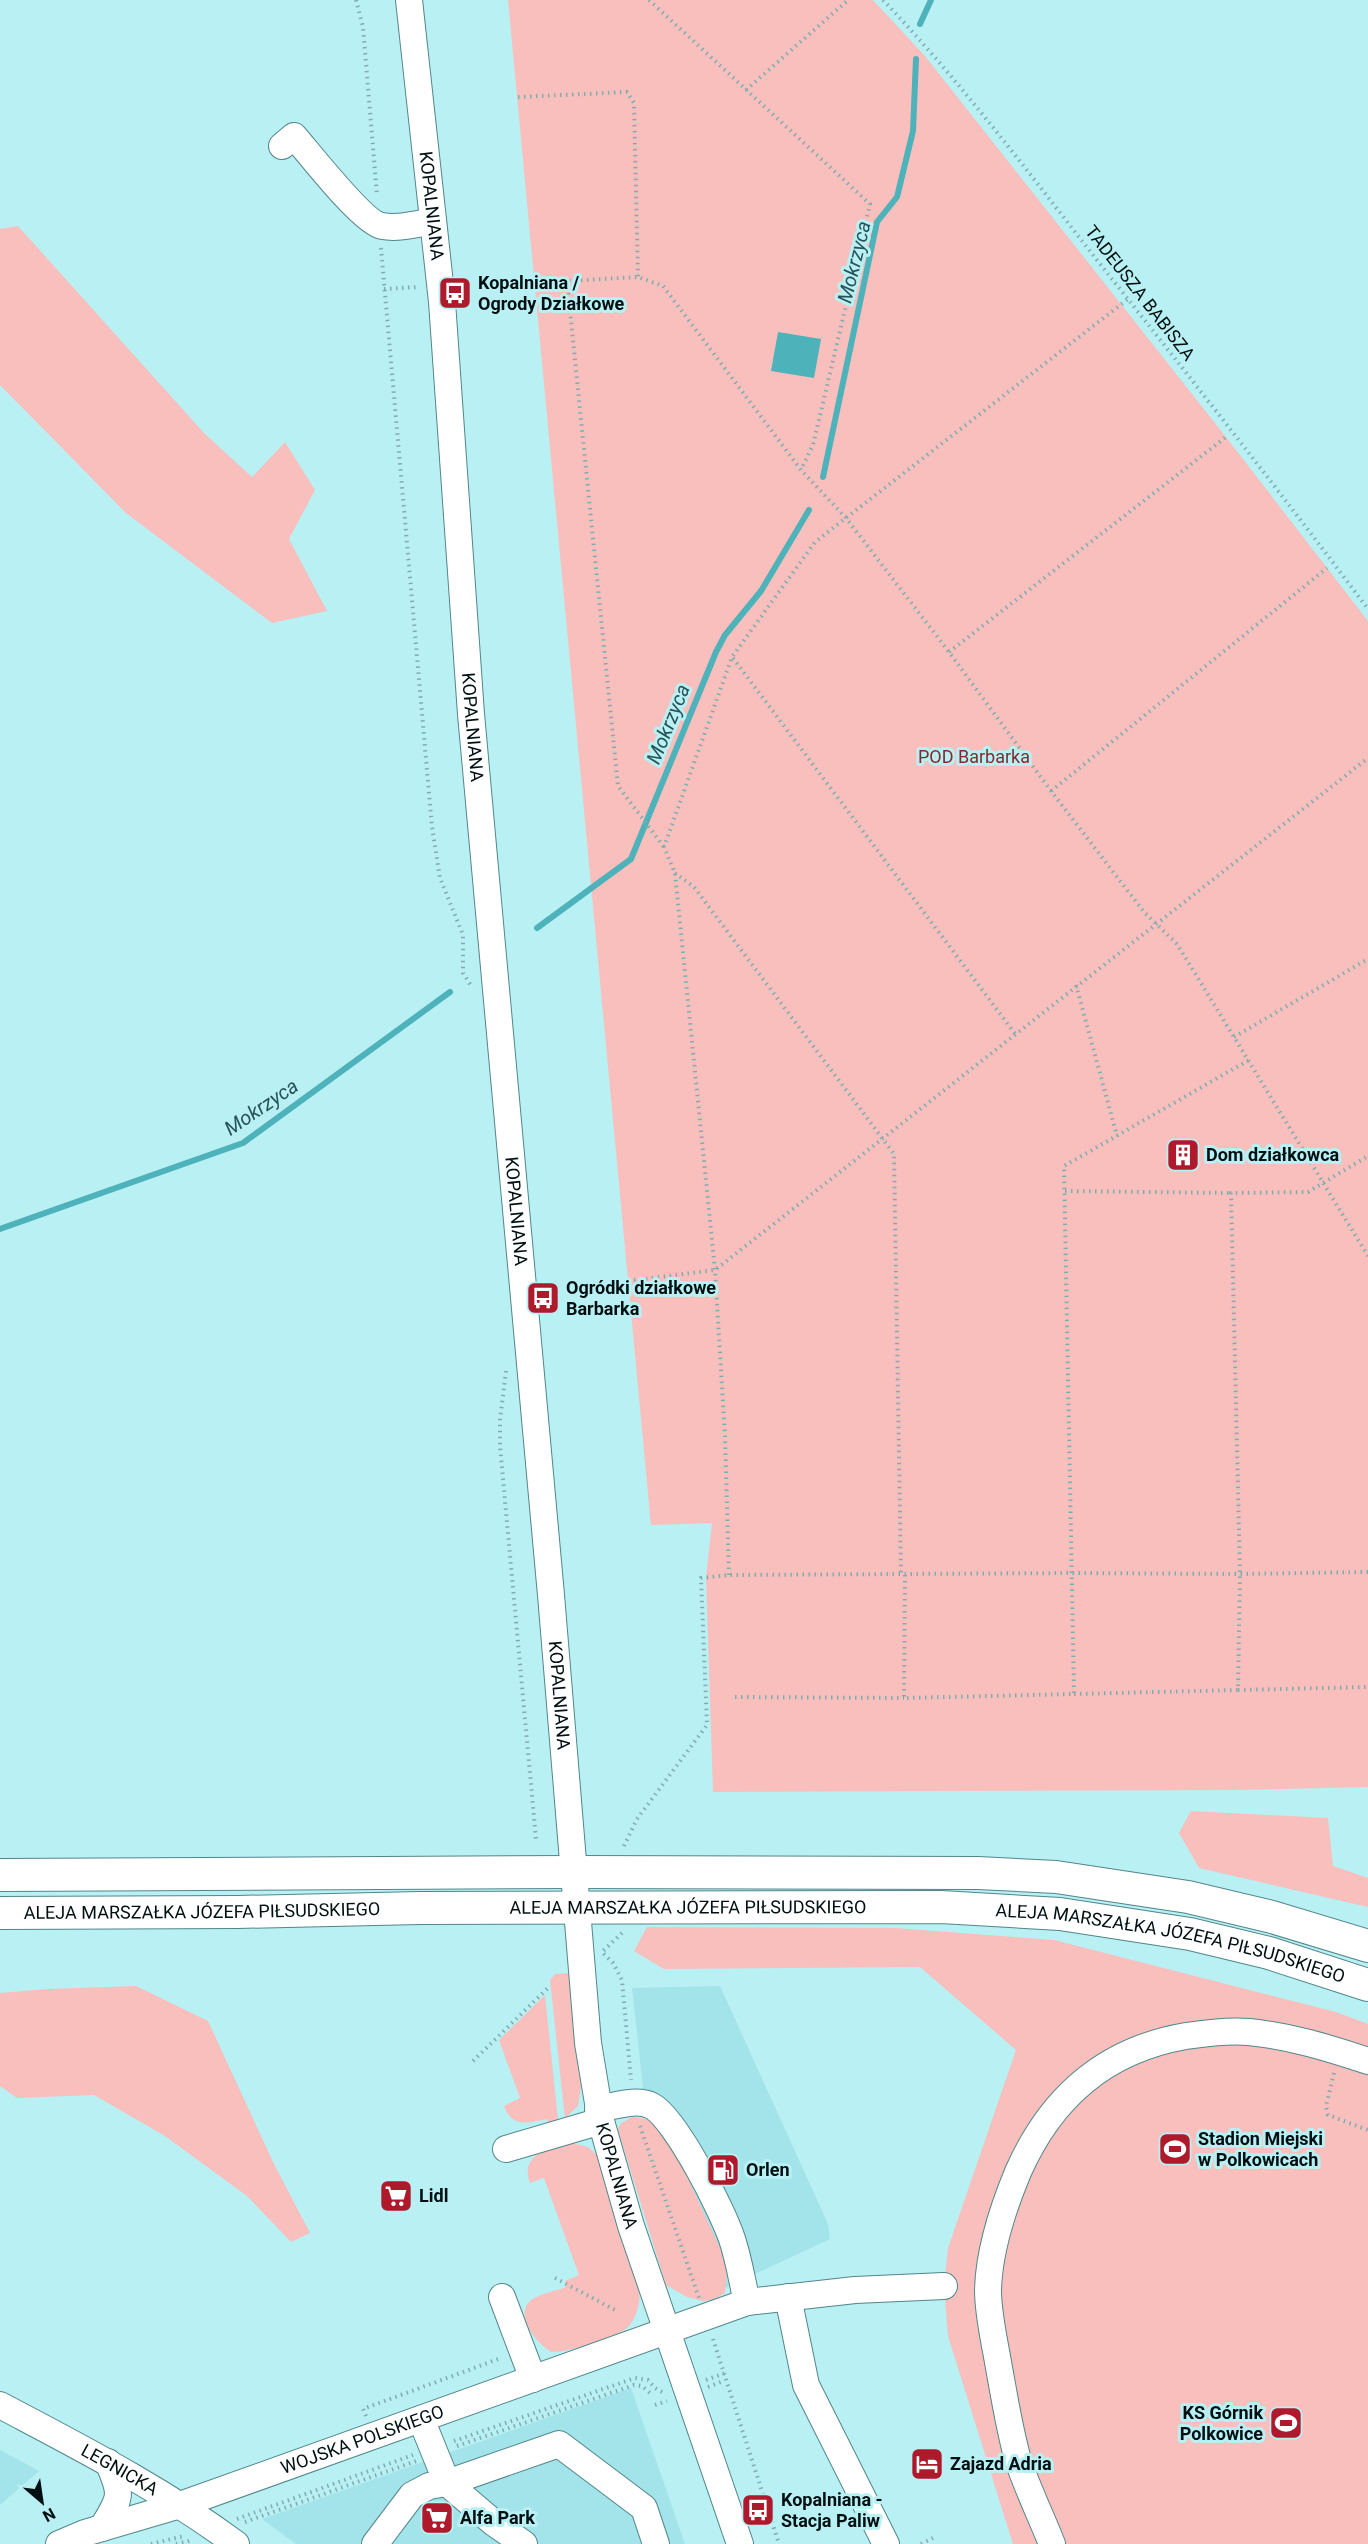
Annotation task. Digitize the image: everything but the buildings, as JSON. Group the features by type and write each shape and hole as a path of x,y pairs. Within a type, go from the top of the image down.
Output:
{"main road":[{"name":"ALEJA MARSZAŁKA JÓZEFA PIŁSUDSKIEGO","path":"0,1875 574,1872 978,1873 1056,1877 1188,1897 1272,1917 1368,1946"},
{"name":"ALEJA MARSZAŁKA JÓZEFA PIŁSUDSKIEGO","path":"0,1913 577,1907 941,1907 1060,1914 1190,1934 1269,1953 1368,1985"}],"street":[{"name":"KOPALNIANA","path":"409,0 440,285 471,714 588,2043 599,2115 631,2226 740,2544"},
{"path":"282,146 294,136 363,215 379,226 403,226 433,221"},
{"path":"1052,2544 1019,2462 995,2348 988,2290 1001,2219 1028,2151 1046,2121 1071,2091 1092,2073 1139,2048 1198,2034 1248,2032 1286,2037 1368,2061"},
{"path":"506,2149 634,2102 650,2105 664,2115 692,2156 732,2238 747,2302"},
{"name":"WOJSKA POLSKIEGO","path":"59,2544 102,2528 180,2505 747,2302 855,2290 944,2286"},
{"path":"502,2297 533,2379"},
{"path":"788,2297 806,2385 886,2544"},
{"name":"LEGNICKA","path":"0,2405 108,2462 180,2505 236,2544"},
{"path":"421,2419 447,2483 524,2544"},
{"path":"375,2544 412,2495 429,2486 447,2483 559,2444 644,2508 656,2544"},
{"path":"102,2528 117,2503 120,2488 108,2462"}],"path":[{"path":"356,0 363,27 384,289 437,866 463,935 463,973 474,991"},
{"path":"649,0 870,204 813,445 801,470"},
{"path":"746,90 848,0"},
{"name":"TADEUSZA BABISZA","path":"883,0 926,45 1233,431 1368,609"},
{"path":"518,97 627,92 634,104 638,277"},
{"path":"534,283 638,277 663,286 801,470 846,518 949,652 1144,912 1177,944 1368,1256"},
{"path":"567,281 618,786 664,847 675,873 715,1270 725,1436 729,1575"},
{"path":"384,289 440,285"},
{"path":"664,847 732,657 815,542 1128,299"},
{"path":"949,652 1226,437"},
{"path":"1051,791 1327,568"},
{"path":"732,657 1016,1035"},
{"path":"628,1281 715,1270 1368,758"},
{"path":"675,873 694,887 894,1154 904,1698"},
{"path":"1234,1037 1368,959"},
{"path":"1076,985 1117,1136"},
{"path":"1074,1695 1064,1166 1249,1060"},
{"path":"1065,1191 1308,1192 1368,1156"},
{"path":"1231,1193 1240,1574 1238,1690"},
{"path":"507,1360 500,1420 500,1446 536,1839"},
{"path":"621,1852 637,1819 706,1725 701,1578 729,1575 1368,1572"},
{"path":"735,1697 904,1698 1368,1687"},
{"path":"625,1931 602,1952 613,1963 622,1980 634,2102 638,2120 779,2544"},
{"path":"473,2061 549,1988"},
{"path":"1340,2051 1326,2106 1328,2115 1368,2130"},
{"path":"555,2278 615,2310"},
{"path":"921,2544 933,2538"}],"shaded area":[{"path":"778,332 821,339 814,378 771,371"},
{"path":"720,1986 828,2224 830,2239 706,2297 647,2124 632,1988"},
{"path":"631,2388 685,2544 296,2544 262,2519"},
{"path":"0,2450 39,2471 0,2505"}],"green space":[{"name":"POD Barbarka","path":"508,0 873,0 925,56 1368,621 1368,1787 1234,1790 713,1792 706,1577 712,1523 651,1525"},
{"path":"18,226 204,433 252,477 285,442 315,490 289,539 327,611 272,623 126,513 0,385 0,229"},
{"path":"1191,1811 1328,1818 1333,1866 1368,1878 1368,1907 1199,1868 1179,1833"},
{"name":"Stadion Miejski w Polkowicach","path":"647,1927 895,1928 1054,1940 1336,2012 1368,2024 1368,2544 1013,2544 948,2336 944,2286 948,2248 1016,2050 920,1967 664,1969 634,1951"},
{"path":"570,1973 582,2080 578,2106 565,2118 550,1980 555,1974"},
{"path":"136,1986 208,2021 274,2164 310,2233 291,2242 247,2196 165,2136 94,2095 17,2098 0,2086 0,1993"},
{"path":"545,1995 558,2120 516,2121 507,2113 504,2106 520,2098 499,2040"},
{"path":"632,2117 650,2119 671,2142 720,2248 727,2269 725,2293 713,2300 703,2301 687,2297 666,2285 618,2130 620,2124"},
{"path":"572,2143 588,2147 597,2155 640,2295 634,2318 623,2331 593,2344 552,2352 540,2343 530,2330 526,2322 526,2307 538,2296 566,2287 565,2281 579,2275 544,2178 530,2183 528,2173 533,2158 547,2150"}],"waterway":[{"name":"Mokrzyca","path":"920,24 931,0"},
{"name":"Mokrzyca","path":"823,477 877,222 897,197 913,131 916,59"},
{"name":"Mokrzyca","path":"537,928 631,859 716,652 725,635 761,591 809,510"},
{"name":"Mokrzyca","path":"0,1229 243,1143 450,992"}],"place":[{"name":"Kopalniana / Ogrody Działkowe","path":"455,293"},
{"name":"Dom działkowca","path":"1183,1155"},
{"name":"Ogródki działkowe Barbarka","path":"543,1298"},
{"name":"Stadion Miejski w Polkowicach","path":"1175,2149"},
{"name":"Orlen","path":"723,2170"},
{"name":"Lidl","path":"396,2196"},
{"name":"KS Górnik Polkowice","path":"1286,2423"},
{"name":"Zajazd Adria","path":"927,2464"},
{"name":"Kopalniana - Stacja Paliw","path":"758,2510"},
{"name":"Alfa Park","path":"437,2518"}]}
